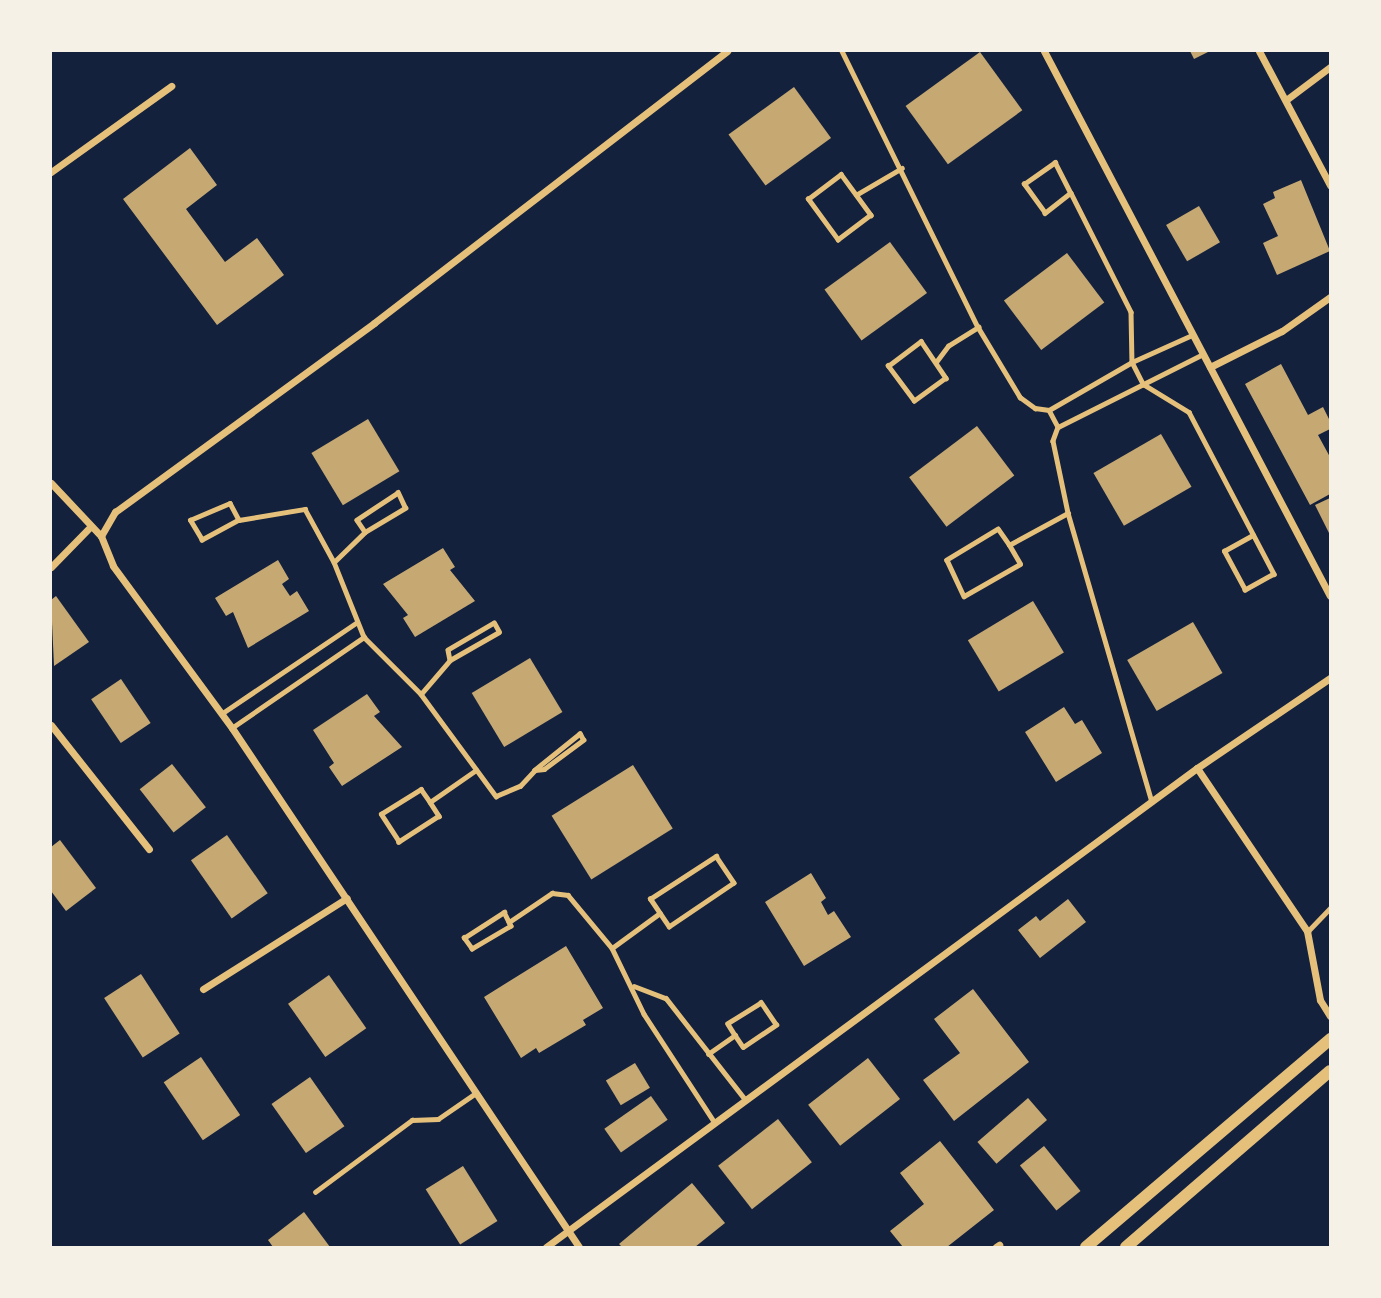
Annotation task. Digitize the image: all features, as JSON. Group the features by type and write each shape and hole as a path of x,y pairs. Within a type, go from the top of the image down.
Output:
{"main road":[{"path":"1086,1247 1330,1039"},
{"path":"1126,1247 1330,1071"}],"street":[{"path":"101,536 115,512 374,323 727,51"},
{"path":"1044,51 1330,596"},
{"path":"1259,51 1330,184"},
{"path":"1286,100 1330,67"},
{"path":"51,172 171,86"},
{"path":"1210,368 1282,331 1330,297"},
{"path":"51,483 89,527 101,536 113,566 232,728 579,1247"},
{"path":"51,567 89,527"},
{"path":"546,1247 713,1120 1197,768 1330,678"},
{"path":"51,725 149,849"},
{"path":"1197,768 1307,931 1320,1000 1330,1016"},
{"path":"203,989 347,898"}],"lane":[{"path":"842,51 902,168 978,327 1020,397 1035,408 1049,410 1132,362 1193,335"},
{"path":"1071,193 1045,213 1024,184 1055,162 1071,193 1131,312 1132,362 1143,384 1189,412 1274,574 1245,590 1224,551 1253,535"},
{"path":"856,195 902,168"},
{"path":"841,174 856,195 871,215 838,240 808,199 841,174"},
{"path":"936,362 948,346 978,327"},
{"path":"921,341 936,362 946,377 914,401 888,366 921,341"},
{"path":"1152,803 1068,513 1053,441 1058,427 1203,354"},
{"path":"1049,410 1058,427"},
{"path":"334,562 365,532 405,508 398,493 357,520 365,532"},
{"path":"239,520 230,503 190,520 202,540 239,520 305,509 334,562 356,623 365,637 421,694 496,796 520,786 541,762 580,734 583,740 544,769 535,769"},
{"path":"1009,545 1068,513"},
{"path":"998,529 1009,545 1020,564 964,596 947,560 998,529"},
{"path":"421,694 450,660 499,632 494,622 448,650 450,660"},
{"path":"222,714 356,623"},
{"path":"232,728 365,637"},
{"path":"430,803 476,770"},
{"path":"421,789 430,803 439,817 399,842 381,814 421,789"},
{"path":"716,856 734,883 669,927 660,913 650,899 716,856"},
{"path":"509,922 552,893 568,895 612,948 634,985 644,1014 713,1120"},
{"path":"1307,931 1330,908"},
{"path":"504,912 509,922 512,926 472,950 464,938 504,912"},
{"path":"612,948 660,913"},
{"path":"634,985 666,998 744,1098"},
{"path":"761,1003 776,1026 743,1047 735,1035 728,1024 761,1003"},
{"path":"708,1054 735,1035"},
{"path":"315,1192 412,1120 438,1119 477,1093"}],"building":[{"path":"1190,51 1210,51 1194,59"},
{"path":"980,52 1022,110 948,164 906,106"},
{"path":"794,87 831,138 766,186 728,135"},
{"path":"190,148 217,185 186,209 225,262 257,238 284,275 217,325 123,199"},
{"path":"1301,180 1330,251 1277,275 1263,243 1278,236 1263,204 1275,198 1273,192"},
{"path":"1199,206 1220,242 1187,261 1166,225"},
{"path":"890,242 927,293 862,341 824,290"},
{"path":"1067,253 1104,303 1041,350 1004,301"},
{"path":"1281,364 1308,415 1323,407 1330,421 1330,429 1318,435 1330,457 1330,494 1310,505 1245,384"},
{"path":"368,419 399,471 343,505 311,453"},
{"path":"977,426 1014,476 946,527 909,477"},
{"path":"1161,434 1192,487 1124,526 1093,473"},
{"path":"1330,498 1330,535 1315,505"},
{"path":"443,548 455,567 450,570 475,601 415,637 403,618 408,615 383,584"},
{"path":"278,560 289,579 282,584 290,596 297,591 309,611 248,648 233,612 226,616 215,598"},
{"path":"56,596 89,642 54,666 51,600"},
{"path":"1033,601 1064,652 999,692 968,640"},
{"path":"1193,622 1222,673 1157,711 1127,660"},
{"path":"530,658 562,712 504,747 472,693"},
{"path":"121,679 151,723 121,743 91,699"},
{"path":"367,694 380,712 374,716 402,747 342,786 329,767 334,763 313,730"},
{"path":"1064,707 1075,724 1082,720 1102,753 1056,782 1025,732"},
{"path":"172,764 206,807 174,833 140,789"},
{"path":"633,765 673,829 591,879 552,816"},
{"path":"227,835 268,893 232,918 191,860"},
{"path":"60,840 96,888 66,911 51,891 51,847"},
{"path":"811,873 826,898 821,902 828,915 834,911 851,937 804,966 765,902"},
{"path":"1068,899 1086,922 1040,958 1018,930 1036,916 1040,921"},
{"path":"566,946 603,1008 583,1020 586,1025 539,1053 536,1048 521,1058 484,997"},
{"path":"141,974 180,1034 143,1058 104,998"},
{"path":"329,975 366,1028 325,1057 288,1004"},
{"path":"973,989 1029,1062 954,1121 923,1080 960,1053 934,1019"},
{"path":"201,1057 240,1115 203,1140 164,1082"},
{"path":"868,1058 900,1099 840,1146 808,1105"},
{"path":"635,1063 650,1088 621,1105 606,1081"},
{"path":"310,1077 344,1126 306,1153 271,1104"},
{"path":"651,1096 668,1120 621,1152 604,1129"},
{"path":"1028,1098 1047,1120 996,1164 977,1142"},
{"path":"778,1119 812,1162 752,1209 718,1166"},
{"path":"940,1141 994,1210 947,1247 903,1247 890,1231 924,1204 900,1173"},
{"path":"1044,1146 1081,1191 1056,1211 1020,1166"},
{"path":"463,1166 497,1221 460,1244 426,1189"},
{"path":"692,1183 725,1223 695,1247 622,1247 619,1244"},
{"path":"304,1212 330,1247 273,1247 268,1240"}]}
